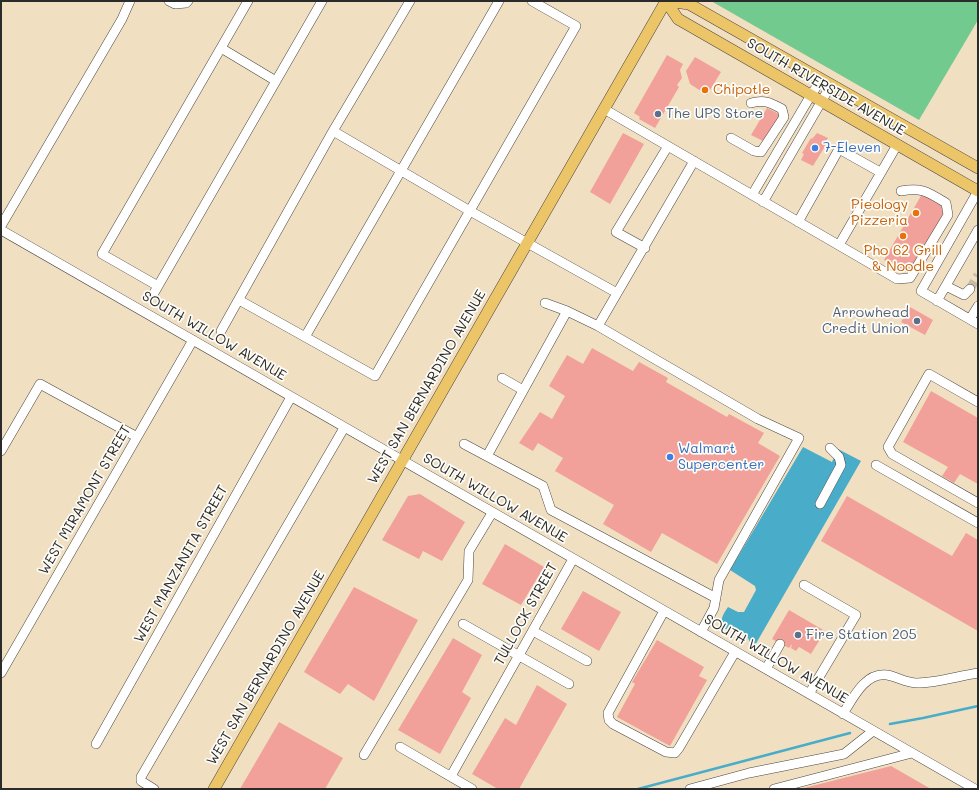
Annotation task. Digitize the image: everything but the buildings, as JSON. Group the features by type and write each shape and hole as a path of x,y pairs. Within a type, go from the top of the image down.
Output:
{"main road":[{"name":"SOUTH RIVERSIDE AVENUE","path":"667,1 689,4 978,168"},
{"name":"SOUTH RIVERSIDE AVENUE","path":"667,1 678,19 978,191"},
{"name":"WEST SAN BERNARDINO AVENUE","path":"214,789 527,242 667,1"}],"street":[{"path":"1,226 122,19 130,1"},
{"path":"169,1 175,4 186,3 188,1"},
{"path":"248,1 102,254 156,290 322,1"},
{"path":"221,331 333,131 410,1"},
{"path":"305,337 400,170 499,1"},
{"path":"239,300 375,376 576,26 532,1"},
{"path":"221,48 276,81"},
{"path":"752,195 811,95 826,82"},
{"path":"763,202 822,101 826,82"},
{"path":"731,138 754,151 761,152 784,117 782,109 768,101 762,100 751,103"},
{"path":"604,109 897,280 910,278 948,215 946,203 930,193 916,188 901,191"},
{"path":"333,131 470,211 617,293"},
{"path":"839,245 897,145"},
{"path":"645,248 616,232 668,146"},
{"path":"798,222 840,149 880,172"},
{"path":"598,326 694,162"},
{"path":"978,191 921,291 974,322 978,306"},
{"name":"SOUTH WILLOW AVENUE","path":"1,230 975,789"},
{"path":"937,301 978,230"},
{"path":"946,286 960,295 964,295 970,289"},
{"path":"545,303 567,311 598,326 758,419 799,438 719,580 714,608 700,632"},
{"path":"487,456 567,311"},
{"name":"WEST MIRAMONT STREET","path":"1,674 193,340"},
{"path":"978,402 929,374 888,447 892,454 978,503"},
{"path":"502,378 523,390"},
{"path":"1,452 40,384 137,437"},
{"name":"WEST MANZANITA STREET","path":"96,744 291,397"},
{"path":"154,789 141,781 141,777 344,428"},
{"path":"464,444 543,486 552,510 716,598"},
{"path":"820,504 841,465 839,457 830,448"},
{"path":"876,465 978,523"},
{"path":"364,755 468,580 469,551 492,513"},
{"name":"TULLOCK STREET","path":"451,776 573,559"},
{"path":"804,585 856,615 809,694"},
{"path":"664,611 608,713 609,720 613,724 666,752 675,753 735,652"},
{"path":"463,624 569,684"},
{"path":"533,630 587,661"},
{"path":"766,669 780,644"},
{"path":"844,714 864,684 877,676 888,675 911,683 922,683 978,672"},
{"path":"690,789 749,773 844,754 873,731"},
{"path":"400,748 472,789"},
{"path":"774,789 912,753"}],"green space":[{"path":"711,1 978,1 978,20 919,120"}],"water":[{"path":"803,447 832,462 838,449 861,461 754,647 745,633 736,630 723,629 721,623 728,607 738,612 744,612 756,590 755,586 730,570"}],"waterway":[{"path":"890,724 978,706"},
{"path":"638,789 850,733"}],"tunnel":[{"path":"970,289 978,275"}],"place":[{"name":"Chipotle","path":"705,90"},
{"name":"The UPS Store","path":"658,114"},
{"name":"7-Eleven","path":"815,148"},
{"name":"Pieology Pizzeria","path":"916,213"},
{"name":"Pho 62 Grill & Noodle","path":"903,236"},
{"name":"Arrowhead Credit Union","path":"917,321"},
{"name":"Walmart Supercenter","path":"670,457"},
{"name":"Fire Station 205","path":"798,635"}]}
